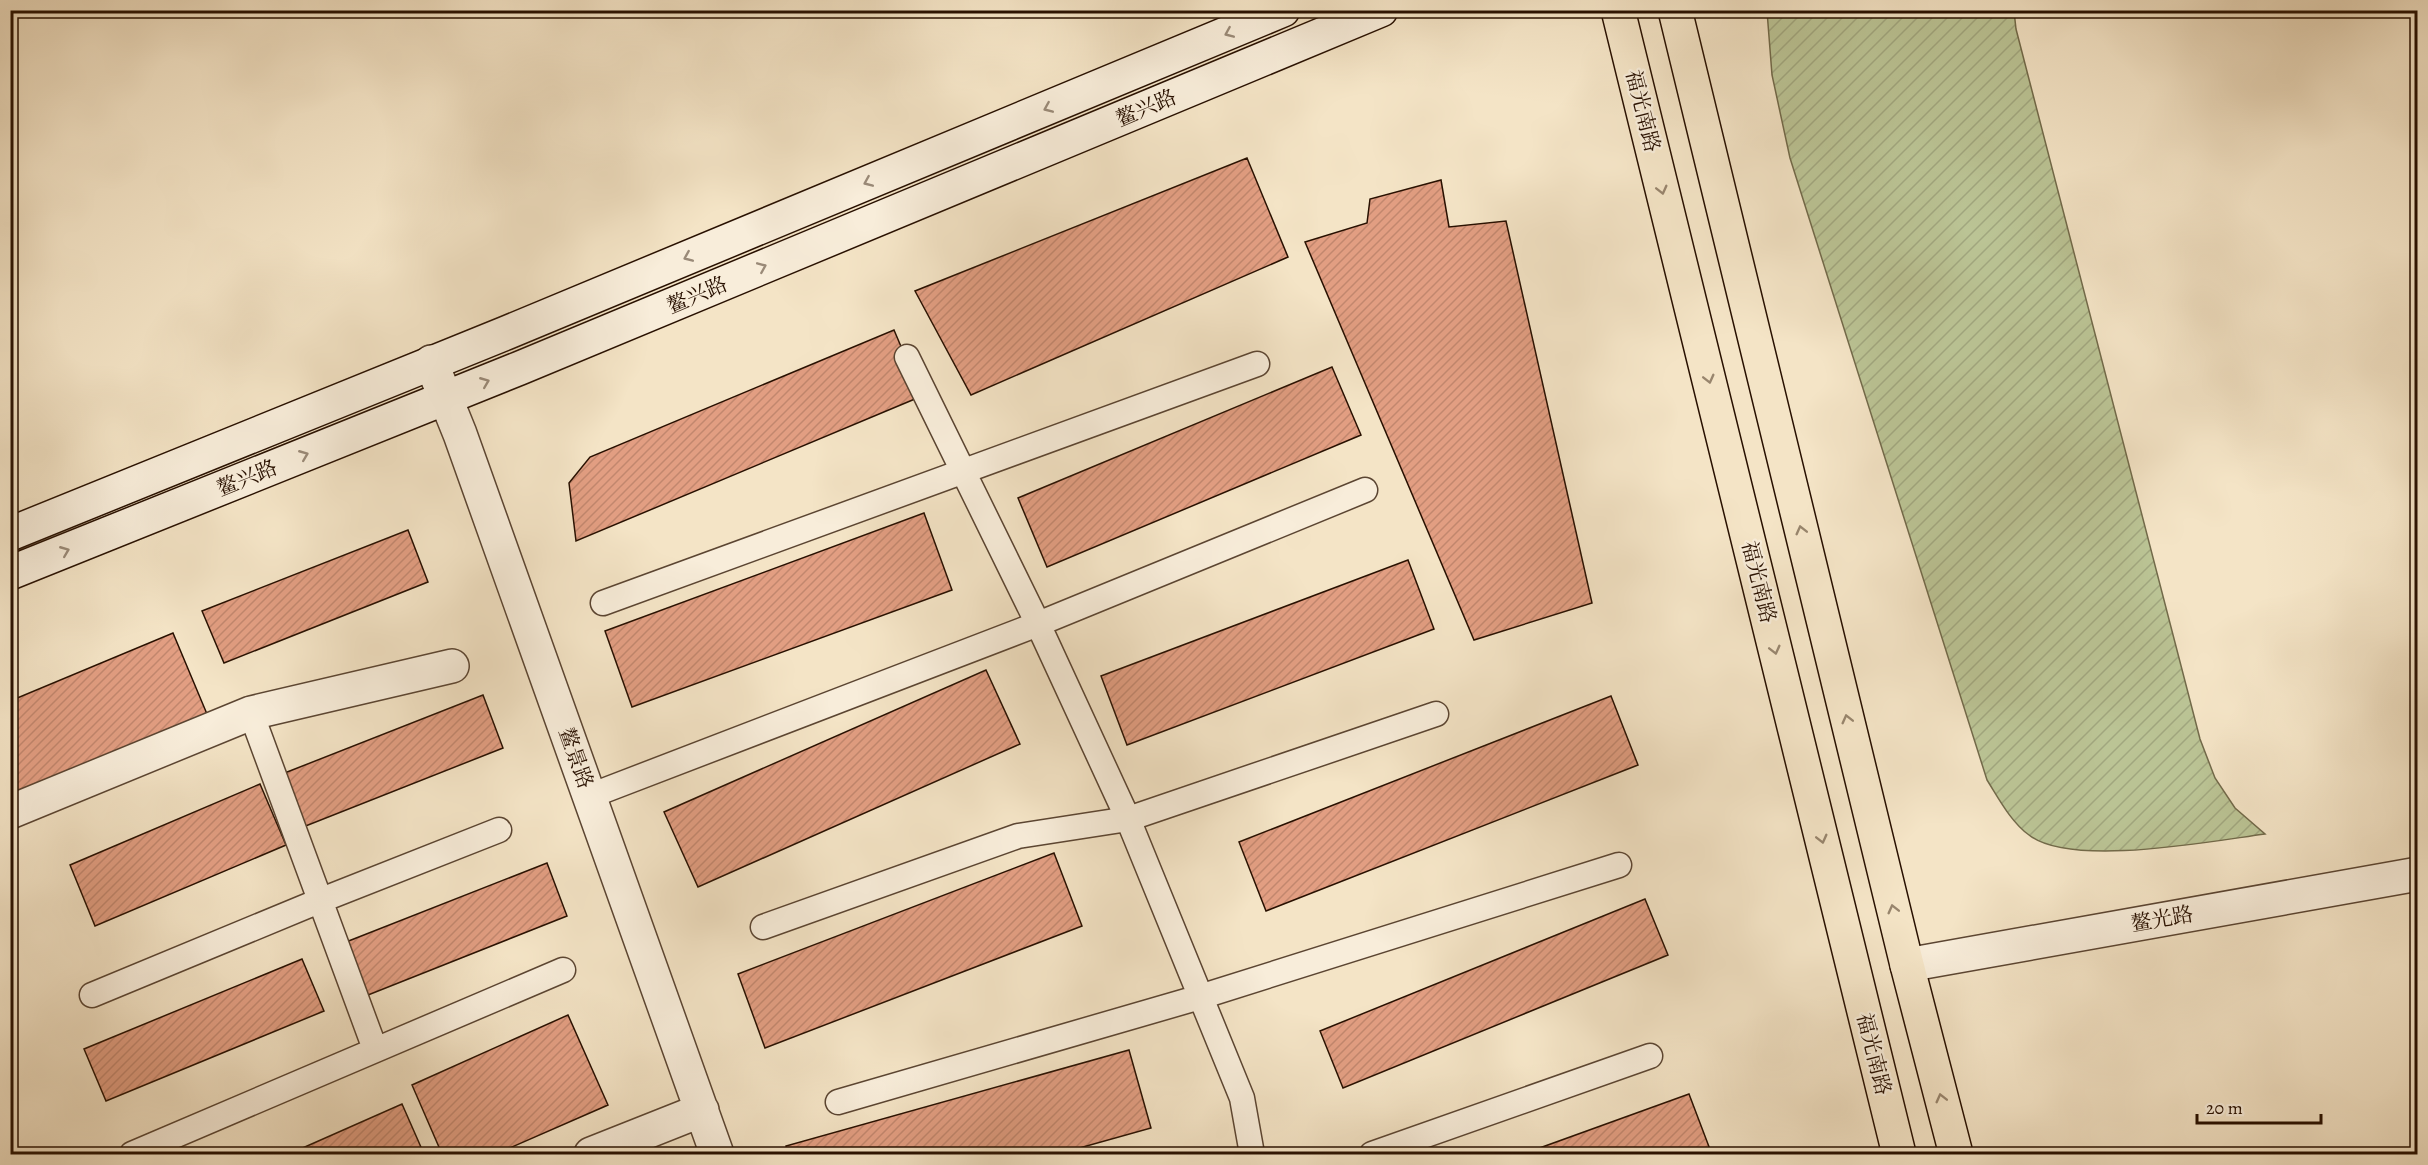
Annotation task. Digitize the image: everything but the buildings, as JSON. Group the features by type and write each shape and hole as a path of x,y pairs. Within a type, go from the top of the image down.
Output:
{"main road":[{"name":"鳌兴路","path":"10,534 1283,10"},
{"name":"鳌兴路","path":"10,573 445,398 1381,10"},
{"name":"福光南路","path":"1618,10 1899,1155"},
{"path":"1675,10 1907,965 1956,1155"},
{"name":"鳌景路","path":"431,362 460,434 717,1155"},
{"path":"10,812 252,713 452,666"},
{"name":"鳌光路","path":"1907,965 2418,874"},
{"path":"591,1155 702,1110"}],"lane":[{"path":"907,357 1038,624 1128,819 1242,1098 1252,1155"},
{"path":"603,603 1257,364"},
{"path":"590,796 1038,624 1365,490"},
{"path":"252,713 375,1049"},
{"path":"762,927 1018,836 1128,819 1436,714"},
{"path":"92,995 319,901 499,830"},
{"path":"838,1102 1200,997 1619,865"},
{"path":"132,1155 563,970"},
{"path":"1372,1155 1650,1056"}],"green space":[{"path":"1767,11 2014,11 2016,29 2200,739 2215,778 2235,808 2265,834 2143,850 2076,850 2049,845 2029,835 2017,824 1987,780 1790,158 1772,75"}]}
